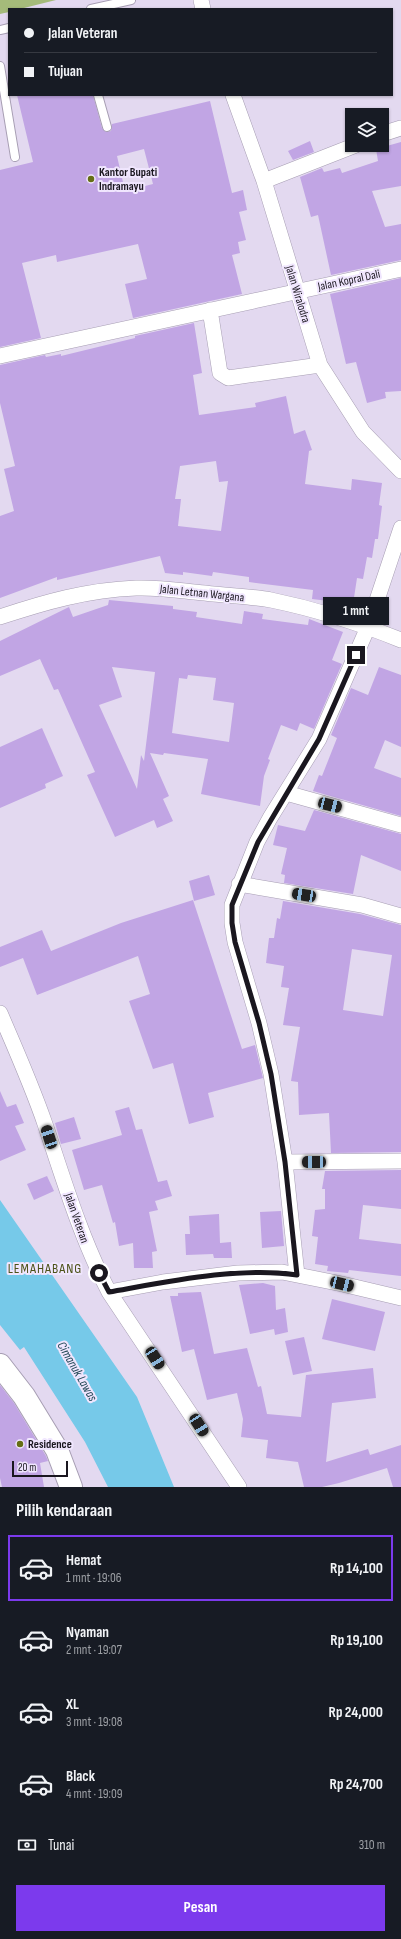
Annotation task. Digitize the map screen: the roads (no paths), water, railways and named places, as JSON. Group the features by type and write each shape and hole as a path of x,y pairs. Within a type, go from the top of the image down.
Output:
{"street":[{"name":"Jalan Wiralodra","path":"233,96 264,181 320,365 363,432 401,471"},
{"path":"389,132 401,128"},
{"path":"264,181 345,149"},
{"name":"Jalan Kopral Dali","path":"0,356 401,269"},
{"path":"210,310 220,373 228,378 320,365"},
{"path":"297,1275 285,1162 271,1074 232,923 232,905 239,884 258,842 319,739 368,627 401,528"},
{"name":"Jalan Letnan Wargana","path":"0,617 55,599 89,593 135,588 165,588 269,600 302,607 368,627 401,640"},
{"path":"286,793 401,825"},
{"path":"239,884 362,905 401,916"},
{"name":"Jalan Veteran","path":"0,1013 27,1076 88,1249 109,1292 240,1487"},
{"path":"285,1162 401,1161"},
{"path":"109,1292 163,1282 238,1273 275,1272 297,1275 401,1298"},
{"path":"0,1365 24,1396 57,1450 71,1487"}],"lane":[{"path":"95,8 131,0"},
{"path":"0,66 15,157"},
{"path":"98,96 106,127"}],"water":[{"name":"Cimanuk Lawas","path":"0,1200 137,1397 174,1487 108,1487 85,1442 24,1347 20,1350 0,1325"}],"place":[{"name":"Kantor Bupati Indramayu","path":"91,179"},
{"name":"Residence","path":"20,1444"}],"district":[{"name":"LEMAHABANG","path":"45,1268"}]}
